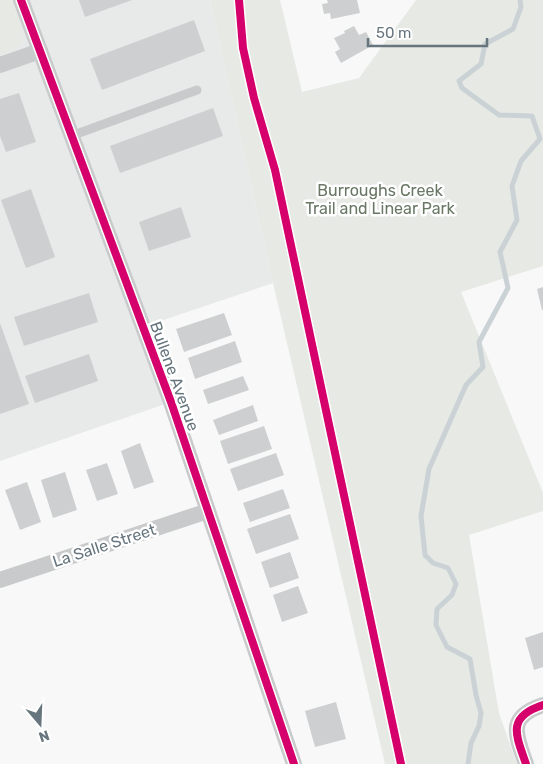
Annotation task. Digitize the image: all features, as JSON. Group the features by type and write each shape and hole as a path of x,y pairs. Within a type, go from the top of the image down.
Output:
{"street":[{"name":"Bullene Avenue","path":"21,0 171,402 294,764"},
{"path":"0,65 40,51"},
{"name":"La Salle Street","path":"0,580 208,511"},
{"path":"526,764 516,730 519,720 525,713 543,705"}],"lane":[{"path":"71,136 197,90"}],"shaded area":[{"path":"0,0 210,0 273,283 143,327 171,402 0,461"}],"green space":[{"path":"0,0 13,0 24,34 21,42 15,48 0,55"},
{"name":"Burroughs Creek Trail and Linear Park","path":"210,0 280,0 302,92 359,78 416,0 543,0 543,266 461,292 543,493 543,511 469,535 499,713 517,764 385,764 273,283"}],"building":[{"path":"79,0 132,0 85,17"},
{"path":"327,0 357,0 360,13 331,19 330,13 324,14 322,4 328,3"},
{"path":"194,20 205,51 102,90 90,59"},
{"path":"354,26 359,35 366,32 373,45 341,63 335,52 340,49 334,38"},
{"path":"19,93 36,142 6,152 0,136 0,99"},
{"path":"213,108 223,136 120,173 110,146"},
{"path":"31,189 55,257 26,268 1,200"},
{"path":"181,207 191,237 149,251 139,222"},
{"path":"543,287 543,310 542,310 537,289"},
{"path":"89,293 98,322 24,346 14,317"},
{"path":"224,313 232,335 184,352 176,329"},
{"path":"0,323 29,404 0,414"},
{"path":"235,341 242,362 195,379 188,358"},
{"path":"89,354 98,381 35,403 25,376"},
{"path":"243,376 249,390 208,404 203,390"},
{"path":"253,405 258,421 219,435 213,420"},
{"path":"264,426 272,449 228,464 220,441"},
{"path":"140,443 154,482 134,489 121,451"},
{"path":"276,453 284,475 238,491 230,469"},
{"path":"107,463 118,494 97,501 86,470"},
{"path":"65,472 77,510 53,518 41,480"},
{"path":"27,482 41,522 20,530 5,490"},
{"path":"283,489 290,508 250,522 243,503"},
{"path":"290,514 299,539 256,554 247,529"},
{"path":"290,552 299,578 270,588 261,562"},
{"path":"298,586 308,613 282,622 273,595"},
{"path":"543,632 543,667 534,670 525,638"},
{"path":"336,702 346,739 315,747 305,711"}],"waterway":[{"path":"468,764 471,743 479,726 481,713 470,659 447,647 436,625 437,609 452,595 456,584 448,568 433,563 425,555 421,516 429,469 466,385 483,367 479,342 508,288 500,252 517,220 512,186 521,161 540,139 532,116 499,115 462,88 459,81 481,64 485,44 513,29 521,7 520,0"}],"cycle path":[{"path":"21,0 171,402 294,764"},
{"path":"239,0 243,48 254,98 275,170 401,764"},
{"path":"526,764 517,736 519,721 523,715 543,705"}]}
